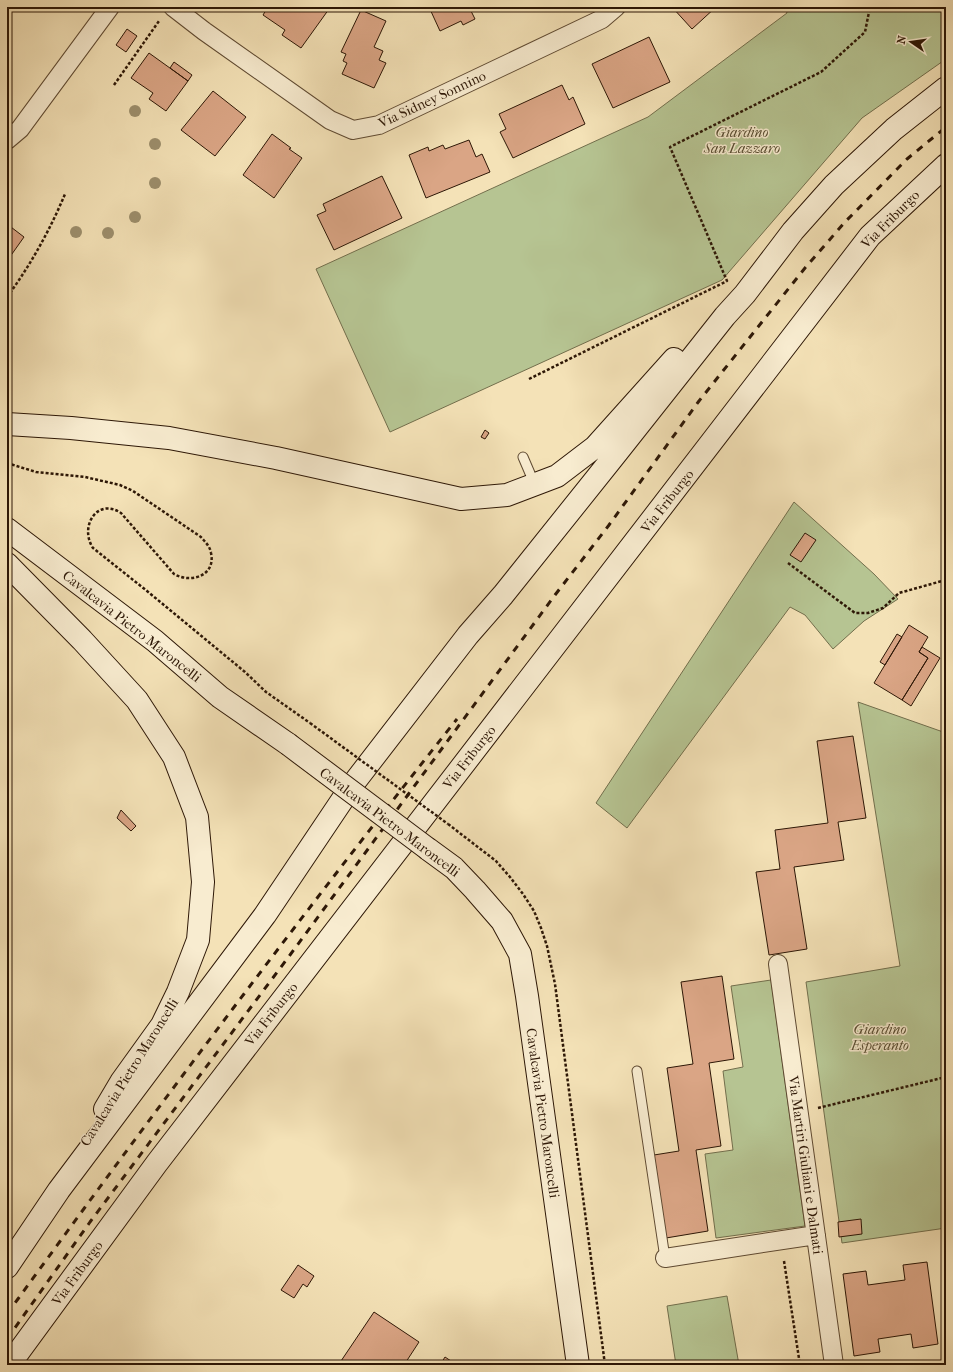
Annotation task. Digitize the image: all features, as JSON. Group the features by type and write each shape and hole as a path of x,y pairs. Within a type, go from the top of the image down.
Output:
{"street":[{"path":"7,140 20,129 110,7"},
{"name":"Via Sidney Sonnino","path":"173,7 204,31 330,120 353,130 379,125 602,19 616,7"},
{"path":"7,1267 59,1190 265,915 353,784 468,635 503,595 615,456 725,316 745,294 793,231 834,185 894,129 946,88"},
{"name":"Via Friburgo","path":"10,1365 162,1157 870,236 946,165"},
{"path":"7,424 71,428 169,438 276,458 461,499 507,495 535,486 557,476 595,447 682,351 725,316"},
{"name":"Cavalcavia Pietro Maroncelli","path":"7,529 155,641 220,697 288,744 454,868 502,921 520,954 529,1004 578,1365"},
{"name":"Cavalcavia Pietro Maroncelli","path":"7,564 82,640 137,700 174,757 197,817 203,882 198,940 178,992 162,1025 121,1082 59,1190"},
{"name":"Via Martiri Giuliani e Dalmati","path":"778,964 834,1365"},
{"path":"665,1258 816,1235"}],"lane":[{"path":"523,457 535,486"},
{"path":"637,1071 665,1258"}],"path":[{"path":"529,379 727,281 670,147 821,72 864,32 870,7"},
{"path":"114,86 159,20"},
{"path":"7,297 17,284 54,221 65,194"},
{"path":"7,463 36,472 85,477 120,485 133,491 201,537 212,554 211,563 202,576 188,579 181,578 174,574 117,510 103,510 97,513 92,517 88,529 88,536 93,548 147,591 266,692 448,824 496,861 510,877 534,911 547,946 555,984 606,1365"},
{"path":"788,563 855,613 868,614 883,608 899,593 942,581 946,594"},
{"path":"799,1113 946,1077"},
{"path":"780,1241 800,1365"}],"green space":[{"name":"Giardino San Lazzaro","path":"785,7 946,7 946,59 862,118 722,280 390,432 316,269 648,117 787,13"},
{"path":"794,502 874,574 898,599 864,621 833,649 805,615 790,607 627,828 596,803"},
{"name":"Giardino Esperanto","path":"858,702 946,733 946,1228 842,1243 806,982 900,966"},
{"path":"771,980 805,1226 716,1238 705,1154 733,1150 723,1071 743,1067 731,986"},
{"path":"727,1296 739,1365 676,1365 667,1306"}],"building":[{"path":"268,7 327,7 329,9 301,48 282,35 285,30 263,15"},
{"path":"429,7 469,7 475,19 463,25 461,21 440,31"},
{"path":"672,7 716,7 692,29"},
{"path":"361,10 386,21 374,47 383,51 379,60 386,63 374,88 342,74 347,63 343,61 346,54 341,52"},
{"path":"127,29 137,36 126,52 116,45"},
{"path":"649,37 670,82 613,108 592,64"},
{"path":"149,53 188,81 166,111 149,99 153,93 131,78"},
{"path":"174,62 192,75 188,81 170,68"},
{"path":"562,85 569,100 573,97 585,124 513,158 500,132 506,129 499,114"},
{"path":"213,91 246,117 215,156 181,130"},
{"path":"272,134 302,158 274,198 243,175"},
{"path":"469,140 476,157 482,154 490,172 426,198 409,155 428,147 429,151 443,145 445,149"},
{"path":"382,176 402,218 334,250 317,215 326,211 323,204"},
{"path":"7,224 24,237 7,261"},
{"path":"485,430 489,433 485,439 481,437"},
{"path":"805,533 816,540 801,562 790,555"},
{"path":"909,625 928,637 919,652 928,658 902,700 874,683"},
{"path":"897,634 902,637 885,665 880,662"},
{"path":"922,647 940,658 911,706 902,700 928,658 919,652"},
{"path":"853,736 866,818 838,822 844,860 794,867 807,949 769,955 756,872 780,869 775,830 828,823 817,741"},
{"path":"121,810 136,826 131,831 117,818"},
{"path":"722,976 734,1059 709,1063 721,1146 696,1150 708,1231 666,1238 654,1155 679,1151 667,1068 693,1064 681,982"},
{"path":"861,1219 862,1234 839,1237 838,1222"},
{"path":"927,1262 938,1344 913,1348 911,1334 878,1339 880,1352 854,1356 843,1274 866,1271 868,1285 905,1280 903,1265"},
{"path":"298,1265 314,1276 307,1287 303,1284 294,1298 281,1290"},
{"path":"374,1312 419,1342 404,1365 347,1365 341,1361"},
{"path":"445,1357 457,1365 440,1365"}],"railway":[{"path":"7,1339 90,1222 290,955 555,595 609,525 699,401 805,268 845,222 907,159 946,127"},
{"path":"7,1314 229,1014 399,792 457,719"}]}
